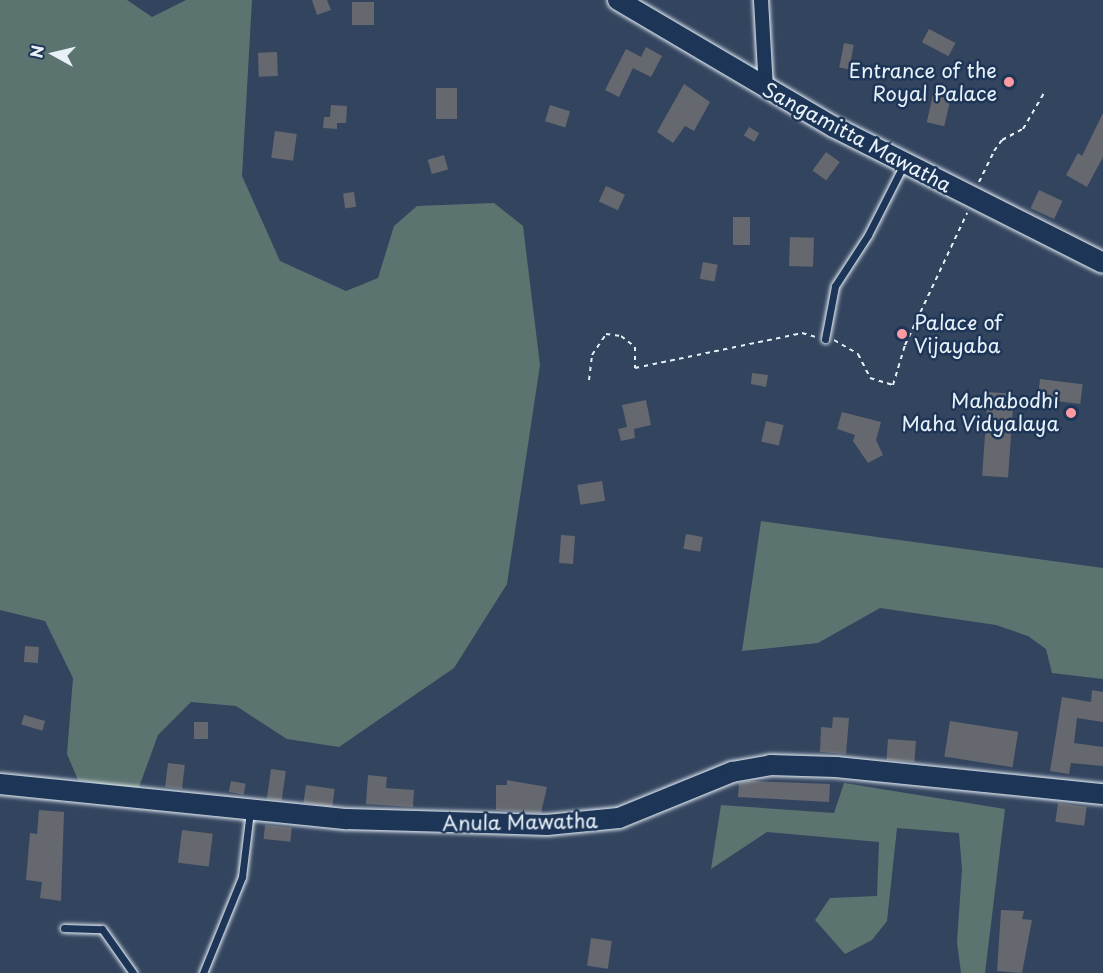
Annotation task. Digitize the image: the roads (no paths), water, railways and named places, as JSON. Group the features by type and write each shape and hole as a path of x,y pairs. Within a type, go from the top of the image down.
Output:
{"main road":[{"name":"Sangamitta Mawatha","path":"618,0 766,89 904,164 1103,263"},
{"name":"Anula Mawatha","path":"0,784 421,824 586,824 629,815 732,772 770,765 836,767 1103,794"}],"street":[{"path":"761,0 766,89"}],"lane":[{"path":"825,339 834,286 868,235 904,164"},
{"path":"203,973 242,877 250,809"},
{"path":"64,928 102,929 133,973"}],"place":[{"name":"Entrance of the Royal Palace","path":"1009,82"},
{"name":"Palace of Vijayaba","path":"902,334"},
{"name":"Mahabodhi Maha Vidyalaya","path":"1071,413"}]}
